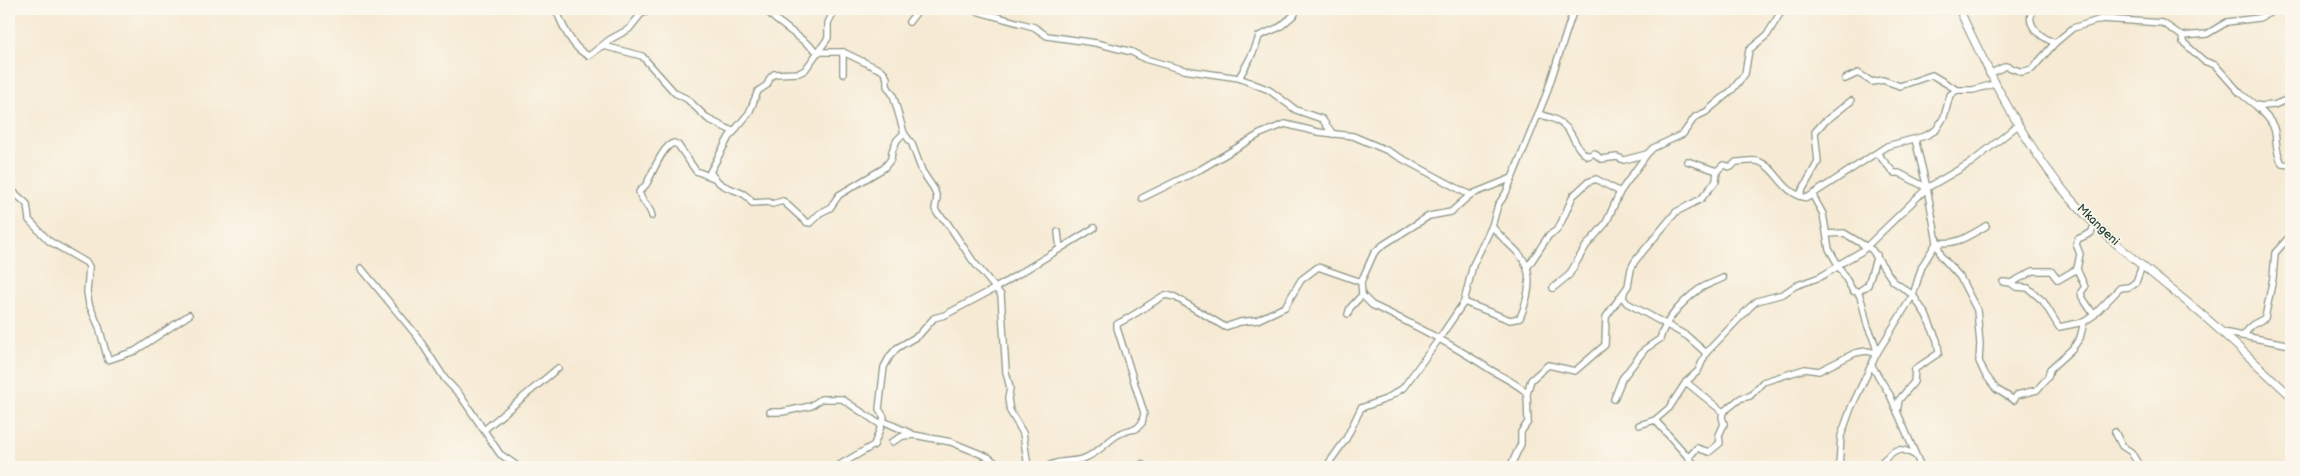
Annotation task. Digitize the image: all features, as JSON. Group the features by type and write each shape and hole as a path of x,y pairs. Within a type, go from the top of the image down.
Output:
{"street":[{"path":"556,9 562,25 584,54 589,56 604,46 609,40 629,28 641,14 653,9"},
{"path":"765,9 818,52 844,52 883,70 887,78 887,86 893,95 904,133 912,144 922,171 934,189 937,198 935,209 937,213 946,221 994,289 1001,295 1010,410 1023,433 1028,467"},
{"path":"835,9 828,24 828,38 805,70 799,73 774,74 770,78 767,85 758,91 751,109 734,132 710,172 722,185 736,189 750,199 752,203 769,202 772,204 783,201 806,222 810,223 820,213 830,208 839,195 884,168 891,159 897,140 904,133"},
{"path":"909,22 919,9"},
{"path":"969,9 1034,28 1047,36 1096,43 1132,52 1146,59 1184,70 1239,78 1269,90 1296,110 1322,119 1333,134"},
{"path":"1239,78 1254,54 1259,36 1280,27 1295,14 1294,9"},
{"path":"1326,467 1346,440 1361,408 1386,399 1403,388 1464,302 1473,265 1492,226 1498,205 1512,178 1538,114 1574,9"},
{"path":"1553,288 1569,274 1586,246 1606,222 1620,192 1647,154 1653,148 1683,134 1695,117 1706,112 1732,90 1745,74 1750,50 1767,36 1779,15 1785,9"},
{"name":"Mkangeni","path":"1959,9 1994,84 2018,125 2070,198 2095,224 2221,332 2291,396"},
{"path":"2033,9 2029,15 2030,22 2046,40 2055,43"},
{"path":"1989,74 2006,66 2022,72 2032,69 2055,43 2072,28 2102,18 2162,23 2182,36 2207,34 2227,22 2259,18 2278,9"},
{"path":"2182,36 2183,42 2204,61 2215,65 2240,93 2264,112 2276,130 2276,150 2282,164 2291,165"},
{"path":"604,46 642,56 675,93 687,99 708,120 734,132"},
{"path":"843,74 844,52"},
{"path":"1845,79 1858,73 1872,82 1883,80 1900,86 1932,75 1957,90 1973,90 1994,84"},
{"path":"1510,467 1520,444 1521,432 1528,422 1527,393 1531,380 1548,365 1575,370 1605,345 1606,317 1624,293 1631,279 1631,269 1641,253 1676,212 1700,199 1716,181 1717,170 1722,165 1731,167 1736,162 1761,162 1786,187 1799,196 1807,198 1813,196 1887,146 1915,139 1936,130 1944,117 1950,95 1957,90"},
{"path":"2254,104 2262,106 2274,105 2291,98"},
{"path":"1799,196 1818,162 1815,132 1823,123 1851,101"},
{"path":"1538,114 1557,120 1568,130 1580,152 1588,156 1594,153 1601,159 1617,157 1624,160 1647,154"},
{"path":"1142,198 1201,169 1260,134 1285,124 1333,134 1353,136 1386,150 1470,195"},
{"path":"1639,426 1655,420 1669,408 1686,382 1698,371 1706,353 1757,301 1783,294 1795,286 1820,277 1855,257 1927,188 1972,162 2018,125"},
{"path":"1915,139 1941,256 1960,277 1977,310 1980,344 1979,361 1991,384 2014,400 2017,394 2037,390 2048,377 2050,369 2072,349 2080,338 2084,322"},
{"path":"652,216 650,208 643,201 639,192 646,186 664,149 670,144 674,143 678,146 696,171 714,178"},
{"path":"1877,153 1894,173 1899,173 1927,188"},
{"path":"1687,161 1717,170"},
{"path":"1512,178 1470,195 1451,212 1429,216 1383,245 1374,254 1361,282 1362,295 1372,305 1439,339 1506,377 1527,393"},
{"path":"1528,268 1549,235 1556,231 1561,224 1574,196 1588,182 1596,179 1620,192"},
{"path":"9,188 27,204 27,217 49,241 87,263 89,267 89,304 99,327 108,360 135,351 189,315"},
{"path":"1813,196 1823,214 1829,248 1853,291 1858,292 1865,306 1868,327 1876,344 1877,354"},
{"path":"2094,315 2082,297 2081,292 2085,287 2077,269 2080,254 2076,244 2078,239 2091,233 2095,224"},
{"path":"1464,302 1510,320 1520,318 1529,297 1528,268 1520,255 1502,240 1492,226"},
{"path":"1937,242 1946,244 1958,241 1986,226"},
{"path":"836,467 874,445 884,417 879,409 882,399 880,384 884,367 893,352 919,335 934,318 945,315 994,289 1094,228"},
{"path":"1058,232 1060,249"},
{"path":"1826,234 1844,233 1867,246 1877,255 1893,281 1913,295 1926,315 1937,340 1939,353 1915,369 1914,382 1899,400 1897,412"},
{"path":"2243,336 2252,325 2265,318 2273,278 2275,253 2291,235"},
{"path":"1838,467 1841,436 1851,408 1877,354 1913,295 1922,266 1937,242"},
{"path":"1858,292 1868,285 1877,255"},
{"path":"2003,282 2011,283 2016,287 2028,288 2043,301 2059,327 2084,322 2094,315 2120,288 2129,287 2136,282 2142,266"},
{"path":"1047,467 1052,464 1088,457 1121,431 1136,430 1142,422 1144,413 1116,328 1118,324 1137,311 1165,295 1175,297 1225,327 1240,322 1257,320 1285,306 1301,280 1318,267 1361,282"},
{"path":"361,268 417,336 445,379 460,394 500,454 520,467"},
{"path":"2011,283 2033,271 2051,271 2058,280 2077,269"},
{"path":"1614,399 1622,379 1645,350 1660,339 1665,325 1679,306 1697,290 1722,278"},
{"path":"1624,293 1622,298 1627,303 1687,336 1706,353"},
{"path":"1348,314 1350,308 1362,295"},
{"path":"2221,332 2291,345"},
{"path":"1689,457 1696,448 1709,452 1720,443 1719,434 1724,427 1723,412 1741,398 1750,396 1762,382 1805,369 1819,371 1855,353 1866,351 1877,354"},
{"path":"1872,366 1890,395 1921,467"},
{"path":"484,430 558,368"},
{"path":"1686,382 1723,412"},
{"path":"770,412 782,412 811,406 821,400 842,400 882,423 914,435 951,442 988,457 1001,467"},
{"path":"1655,420 1677,447 1697,467"},
{"path":"2115,432 2122,446 2131,452 2140,467"},
{"path":"892,442 903,436 914,435"},
{"path":"1877,467 1898,450 1905,449 1918,457"}]}
